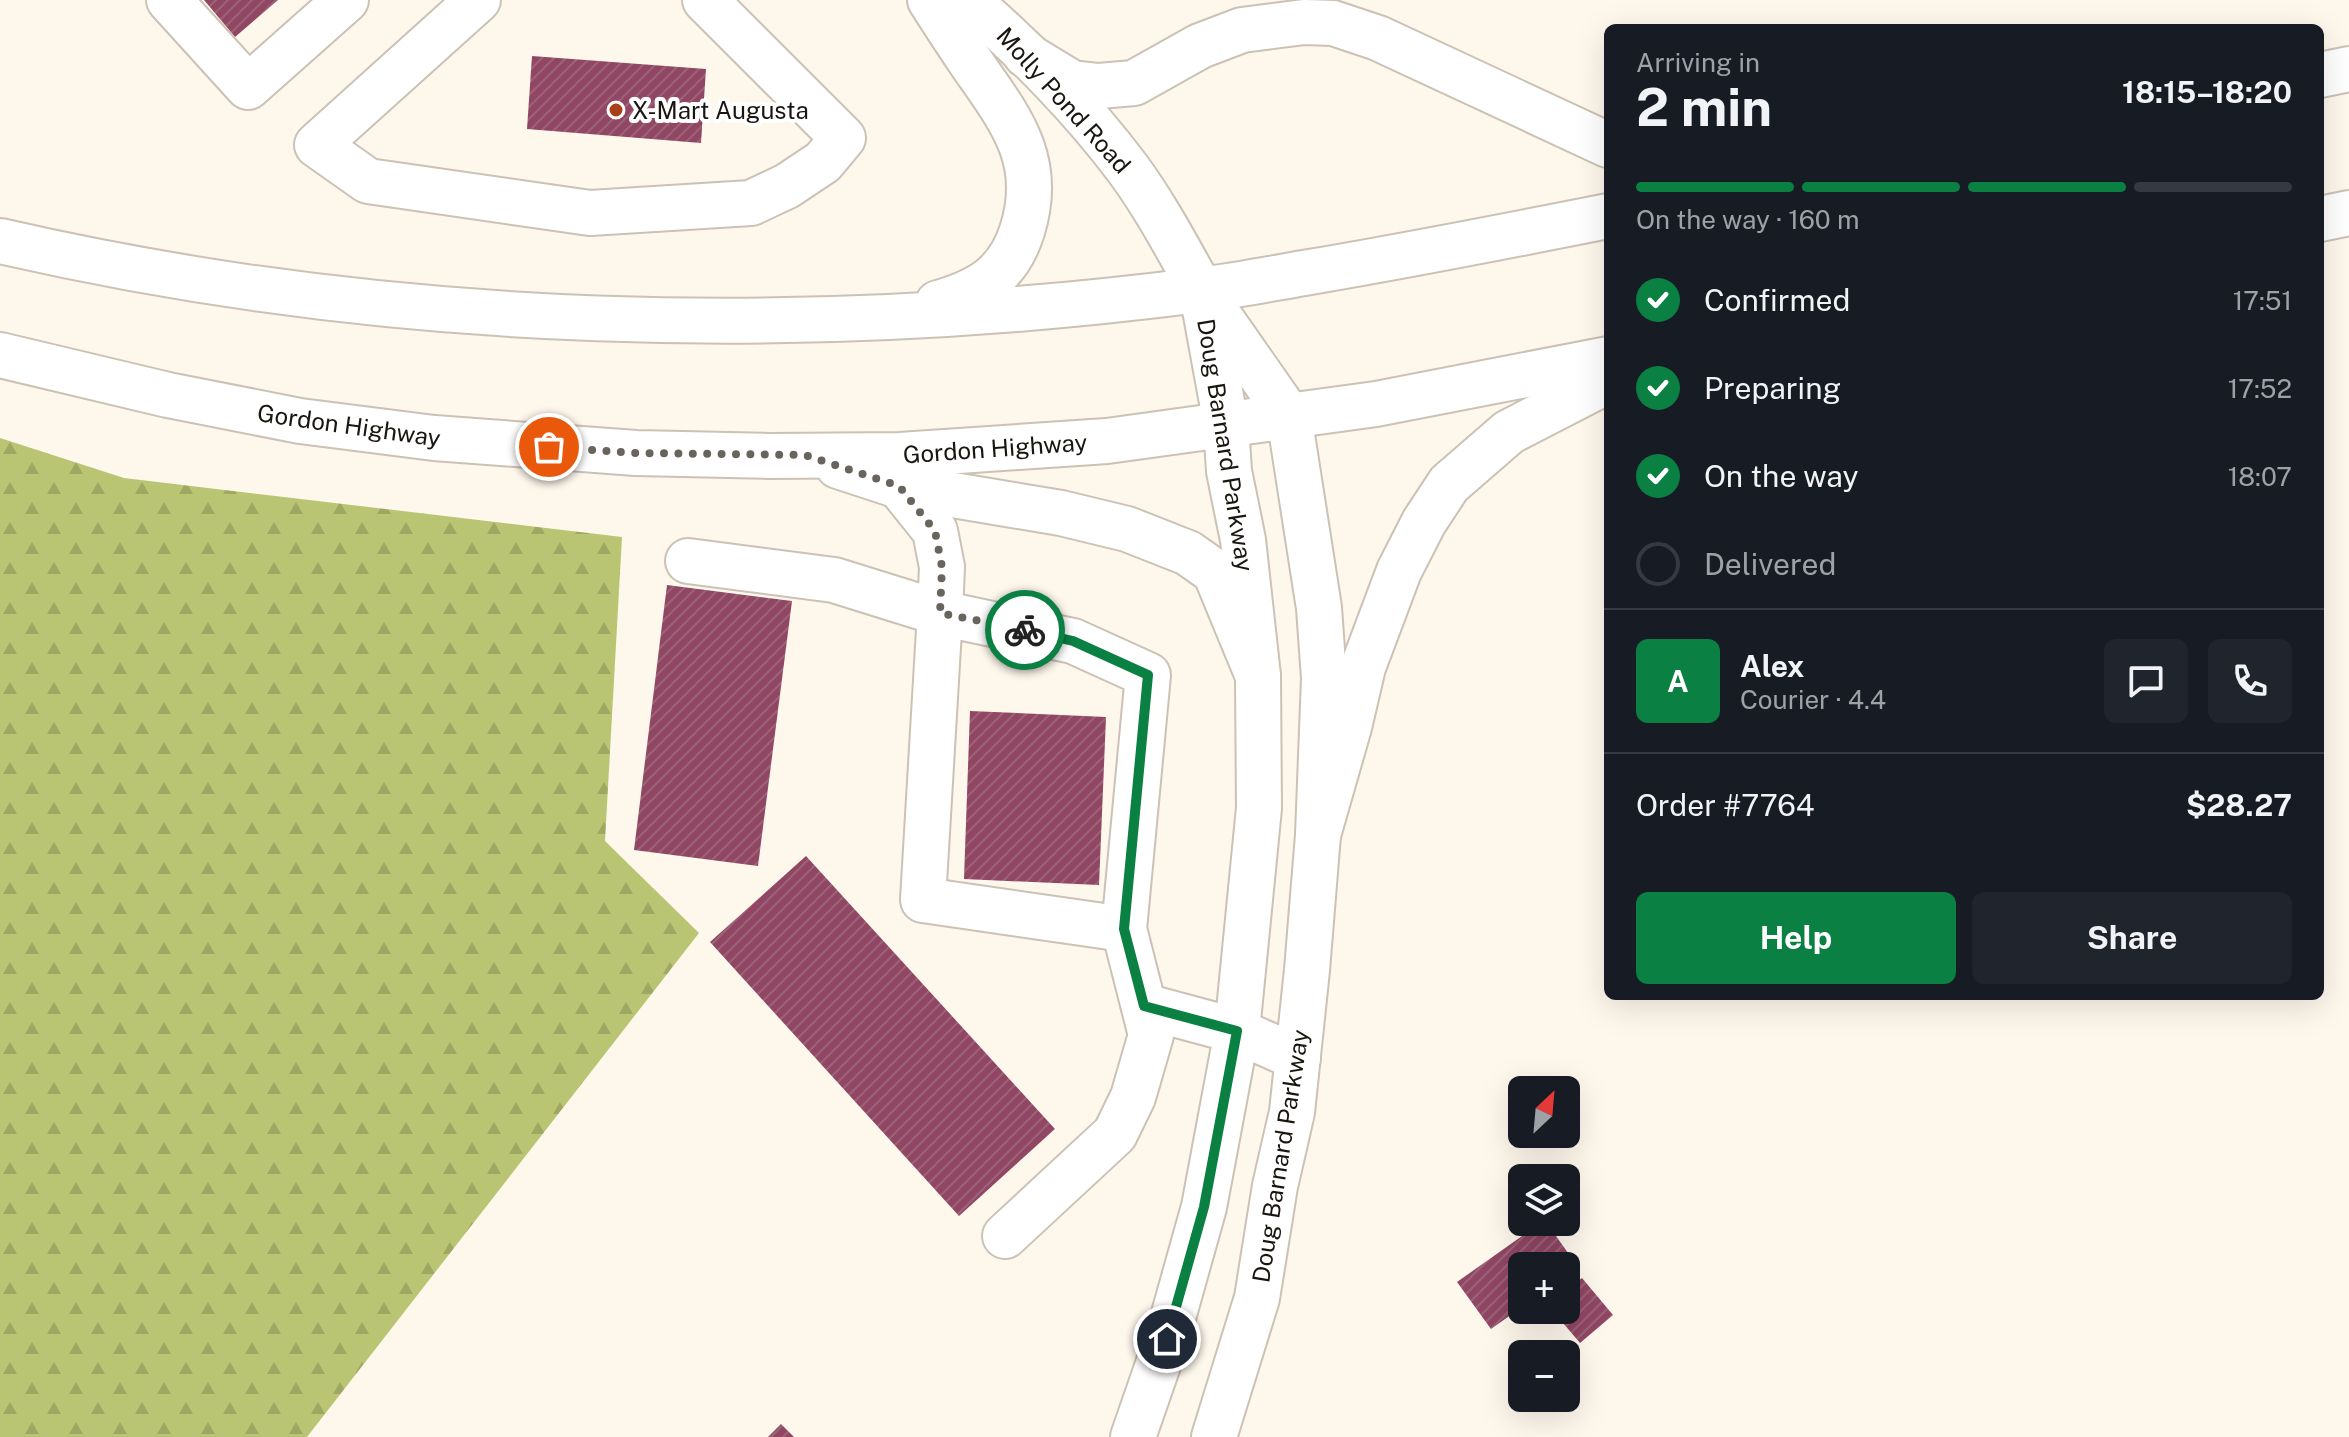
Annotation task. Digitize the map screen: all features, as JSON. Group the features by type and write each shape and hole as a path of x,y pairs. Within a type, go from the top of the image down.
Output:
{"main road":[{"path":"169,0 248,87 346,0"},
{"path":"478,0 317,145 368,181 590,213 751,203 787,186 823,162 843,138 705,0"},
{"path":"881,318 966,295 986,284 1017,248 1025,224 1030,178 1026,156 1008,115 930,0"},
{"name":"Molly Pond Road","path":"967,0 998,26 1085,116 1129,170 1174,240 1201,290"},
{"path":"1026,55 1072,83 1099,86 1134,83 1200,46 1242,30 1304,22 1333,23 1378,38 1604,143"},
{"path":"2324,74 2349,69"},
{"path":"2324,218 2349,213"},
{"path":"0,241 63,256 200,280 404,306 678,320 881,318 1201,290 1604,217"},
{"name":"Doug Barnard Parkway","path":"1201,290 1289,416 1319,608 1324,678 1318,835 1292,1112 1275,1186 1257,1298 1214,1437"},
{"name":"Doug Barnard Parkway","path":"1133,1437 1167,1339 1204,1207 1237,1031 1259,808 1258,676 1243,540 1229,471 1226,424 1201,290"},
{"name":"Gordon Highway","path":"0,355 168,395 300,421 419,436 636,453 805,455 900,455 1107,441 1376,404 1604,360"},
{"path":"1318,835 1363,667 1399,571 1424,522 1449,484 1509,432 1604,383"},
{"path":"805,455 899,486 1061,513 1127,529 1188,553 1215,572 1258,676"},
{"path":"899,486 935,531 942,567 923,900 1124,929"},
{"path":"688,561 834,580 940,613 1073,641 1148,675 1124,929 1151,1035 1133,1097 1115,1134 1005,1236"},
{"path":"1144,1006 1237,1031 1298,1058"}],"green space":[{"path":"0,438 124,478 622,537 605,841 699,933 307,1437 0,1437"}],"building":[{"path":"204,0 278,0 235,37"},
{"path":"532,56 706,69 701,143 527,129"},
{"path":"667,585 792,601 758,866 634,850"},
{"path":"970,711 1106,717 1099,885 964,879"},
{"path":"806,856 1055,1129 959,1216 710,942"},
{"path":"1522,1236 1556,1236 1567,1252 1508,1252 1508,1317 1491,1329 1457,1282"},
{"path":"1582,1278 1613,1315 1580,1343 1564,1324 1580,1324"},
{"path":"781,1424 794,1437 768,1437"}],"way so far":[{"path":"549,447 636,453 805,455 899,486 935,531 942,567 940,613 1025,630"}],"place":[{"name":"X-Mart Augusta","path":"616,110"}],"route":[{"path":"1025,630 1073,641 1148,675 1124,929 1144,1006 1237,1031 1204,1207 1167,1339"}]}
